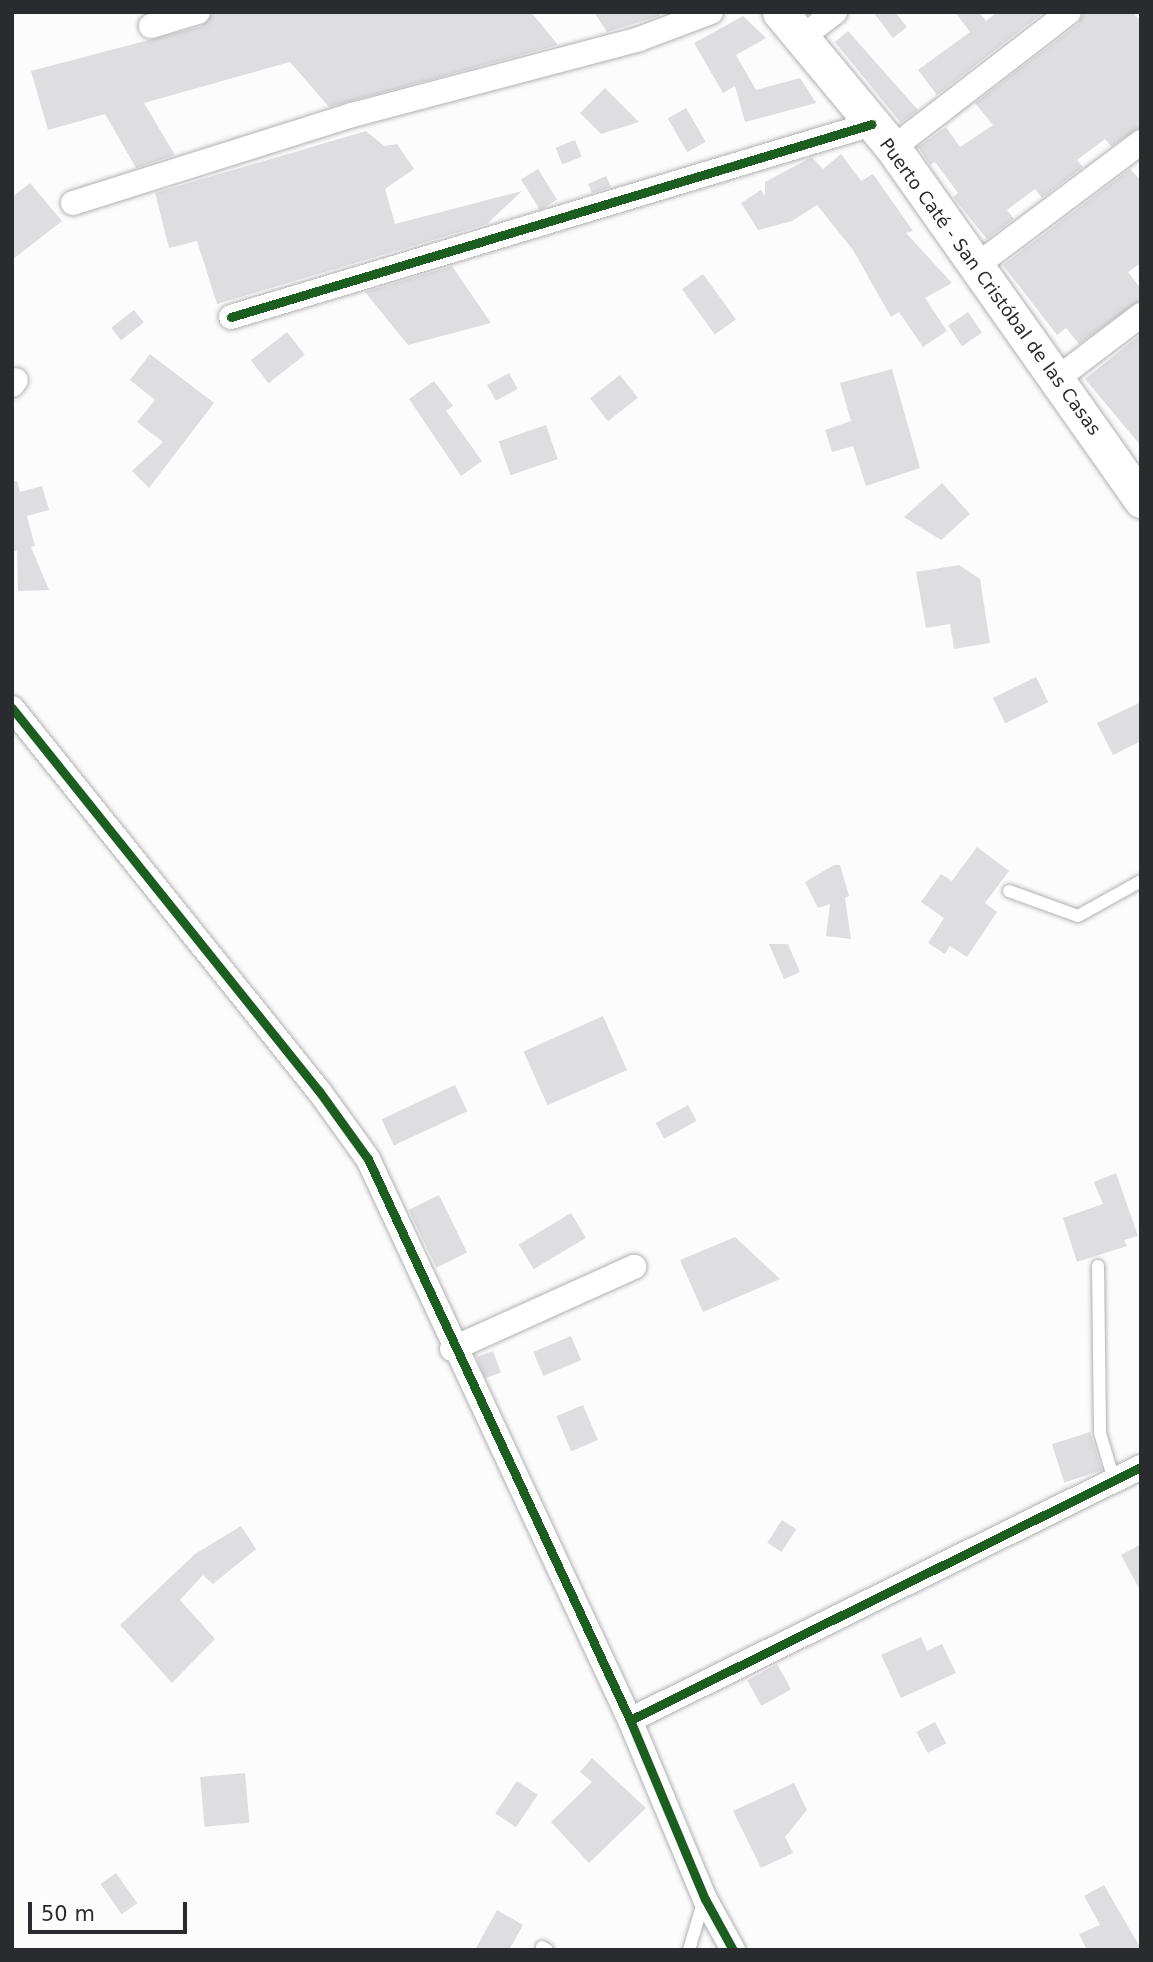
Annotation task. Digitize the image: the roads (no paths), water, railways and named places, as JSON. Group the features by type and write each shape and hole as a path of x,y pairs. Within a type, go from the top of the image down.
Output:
{"main road":[{"name":"Puerto Caté - San Cristóbal de las Casas","path":"791,25 882,136 1136,483"}],"street":[{"path":"151,26 198,12"},
{"path":"73,202 352,115 639,39 711,12"},
{"path":"791,25 835,12"},
{"path":"231,317 882,136 1069,12"},
{"path":"976,266 1141,142"},
{"path":"1058,378 1141,315"},
{"path":"12,708 319,1091 368,1159 452,1349 630,1720 705,1899 733,1950"},
{"path":"452,1349 634,1267"},
{"path":"630,1720 1141,1467"}],"lane":[{"path":"1009,891 1078,916 1141,881"},
{"path":"1098,1266 1100,1433 1114,1480"},
{"path":"690,1950 705,1899"}]}
